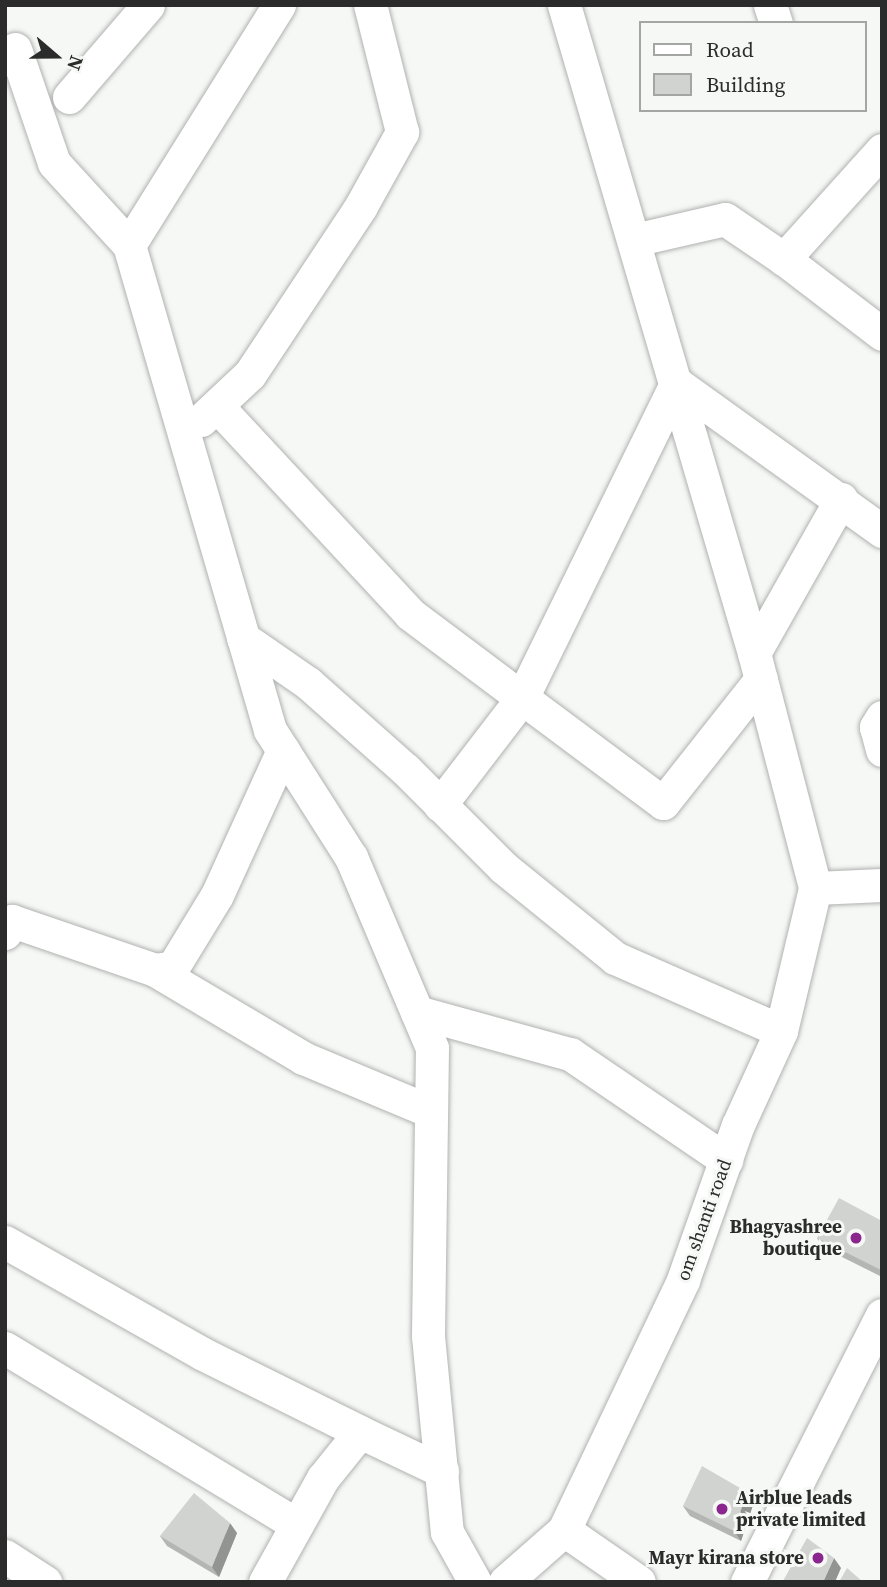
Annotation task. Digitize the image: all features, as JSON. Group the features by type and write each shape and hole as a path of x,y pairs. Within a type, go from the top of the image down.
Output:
{"street":[{"path":"69,97 148,5"},
{"path":"128,246 279,5"},
{"path":"185,437 250,374 361,206 402,132 370,5"},
{"path":"564,5 757,666 815,888 882,885"},
{"path":"15,49 54,163 128,246 270,730 351,857 432,1048 428,1336 447,1532 475,1582"},
{"path":"784,258 882,150"},
{"path":"634,240 725,219 784,258 882,334"},
{"path":"676,383 882,531"},
{"path":"440,805 522,698 676,383"},
{"path":"217,406 410,614 663,803 757,666 841,499"},
{"path":"243,638 308,683 504,868 615,958 781,1031"},
{"path":"882,717 876,727 882,750"},
{"path":"155,970 173,967 216,895 283,750"},
{"name":"om shanti road","path":"505,1582 564,1530 683,1280 726,1160 781,1031 815,888"},
{"path":"7,924 155,970 303,1058 430,1111"},
{"path":"417,1012 570,1054 726,1160"},
{"path":"5,1242 201,1353 442,1471"},
{"path":"747,1582 882,1315"},
{"path":"5,1348 297,1525"},
{"path":"265,1582 323,1478 360,1432"},
{"path":"564,1530 639,1582"},
{"path":"5,1556 45,1582"}],"building":[{"name":"Bhagyashree boutique","path":"839,1198 882,1221 881,1270 817,1238"},
{"name":"Airblue leads private limited","path":"702,1466 747,1492 734,1531 683,1506"},
{"path":"194,1493 230,1523 212,1567 160,1536"},
{"path":"807,1538 834,1558 823,1582 783,1581"},
{"path":"847,1568 863,1582 839,1582"}],"place":[{"name":"Bhagyashree boutique","path":"856,1238"},
{"name":"Airblue leads private limited","path":"722,1509"},
{"name":"Mayr kirana store","path":"818,1558"}]}
